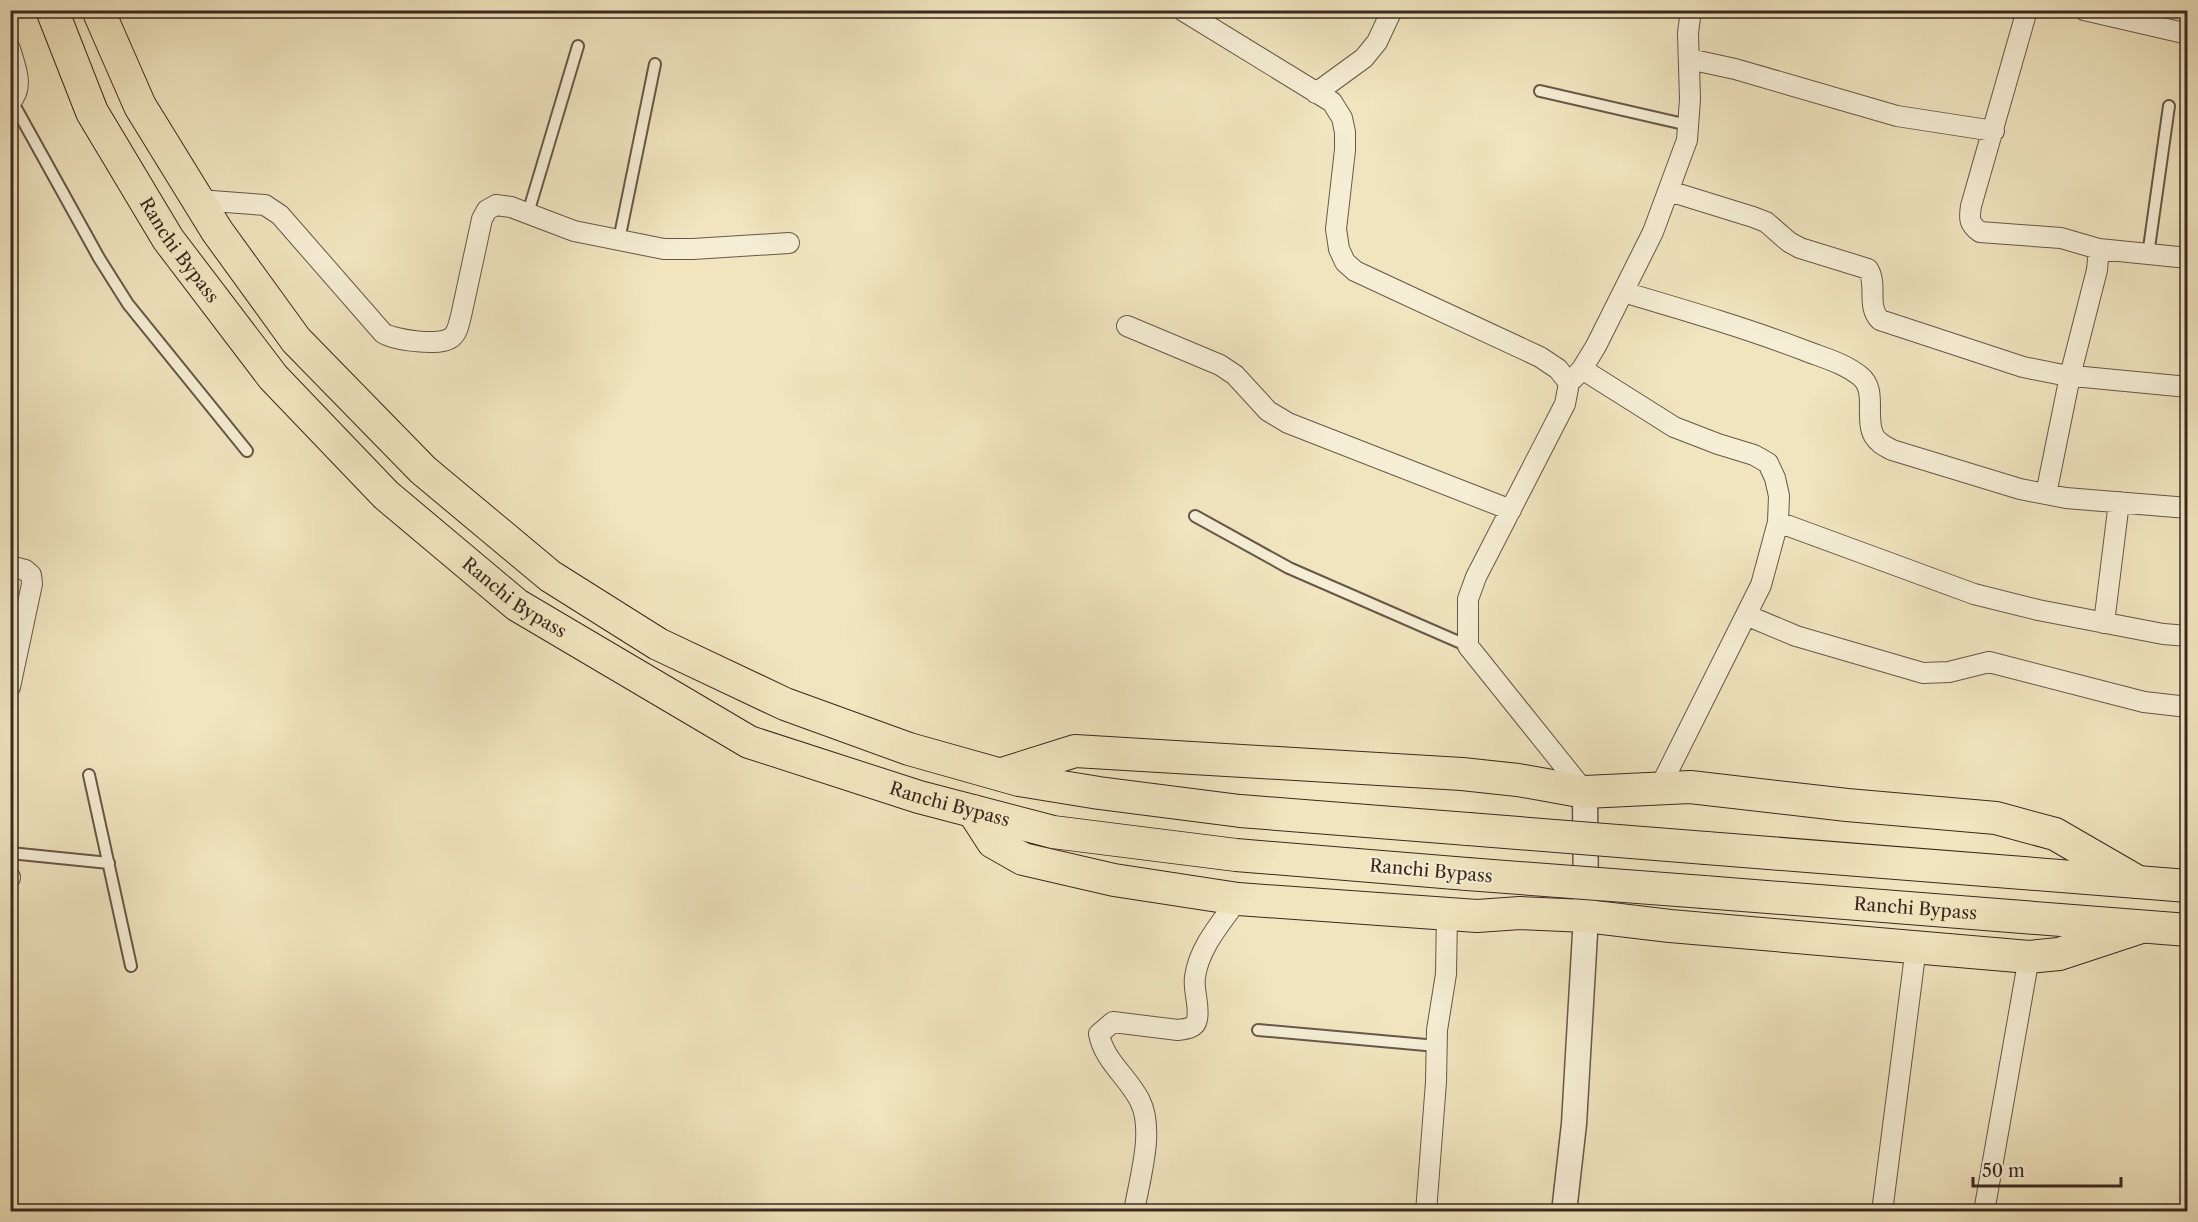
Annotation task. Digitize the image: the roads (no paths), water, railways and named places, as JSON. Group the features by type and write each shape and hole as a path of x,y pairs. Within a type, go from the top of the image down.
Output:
{"main road":[{"name":"Ranchi Bypass","path":"52,10 92,112 168,239 273,377 386,495 517,605 749,742 920,797 1053,832 1213,852 2187,930"},
{"path":"98,10 140,106 217,231 296,340 423,470 550,576 658,644 785,704 909,748 1001,775 1099,793 1240,811 2187,886"},
{"path":"1001,775 1076,751 1462,774 1518,780 1585,792 1690,787 1847,805 1996,818 2055,834 2138,882"},
{"path":"973,811 993,842 1023,859 1113,880 1238,899 1477,916 1520,914 1586,916 1681,927 2029,957 2059,954 2141,927"}],"street":[{"path":"1182,10 1213,19 1332,102 1342,118 1345,132 1336,229 1339,249 1345,262 1355,271 1540,357 1558,369 1674,427 1754,455 1768,463 1775,478 1779,496 1778,522 1761,585 1660,787"},
{"path":"1316,93 1364,58 1377,42 1392,10"},
{"path":"1564,1212 1574,1124 1586,916 1585,792 1468,646 1468,599 1476,577 1565,404 1575,376 1623,292 1653,232 1669,191 1686,140 1688,125 1691,10"},
{"path":"2027,10 1971,206 1969,219 1972,227 1980,232 2061,238 2099,249 2187,258"},
{"path":"2084,10 2187,34"},
{"path":"10,49 18,79 18,94 11,102"},
{"path":"1689,59 1735,69 1897,116 1994,131"},
{"path":"1669,191 1754,217 1766,222 1789,242 1800,248 1868,268 1873,282 1874,311 1880,320 2024,367 2070,375 2187,387"},
{"path":"198,200 266,205 280,215 383,333 401,340 452,338 461,316 482,219 487,210 496,205 511,207 574,231 664,249 789,243"},
{"path":"2046,494 2070,375 2097,270 2099,249"},
{"path":"1623,292 1763,334 1846,367 1862,377 1867,385 1870,396 1871,430 1875,438 1892,450 2020,489 2066,498 2187,508"},
{"path":"1127,326 1220,365 1235,375 1268,411 1288,423 1511,510"},
{"path":"2104,623 2119,502"},
{"path":"1778,522 1974,594 2038,610 2163,634 2187,636"},
{"path":"10,566 24,570 31,575 32,584 13,663 10,687"},
{"path":"1746,615 1796,636 1923,673 1949,672 1989,662 2144,702 2187,707"},
{"path":"1134,1212 1145,1151 1146,1127 1141,1102 1108,1055 1101,1043 1100,1034 1113,1022 1178,1030 1187,1029 1195,1024 1198,1018 1195,977 1199,963 1204,949 1238,899"},
{"path":"1426,1212 1437,1030 1446,974 1447,914"},
{"path":"1882,1212 1916,946"},
{"path":"1984,1212 2029,957"}],"lane":[{"path":"528,213 578,46"},
{"path":"619,240 655,64"},
{"path":"1540,91 1688,125"},
{"path":"11,102 99,258 128,304 246,451"},
{"path":"2148,255 2169,106"},
{"path":"1195,516 1289,568 1468,646"},
{"path":"89,775 131,966"},
{"path":"10,853 109,863"},
{"path":"1257,1030 1437,1046"}]}
